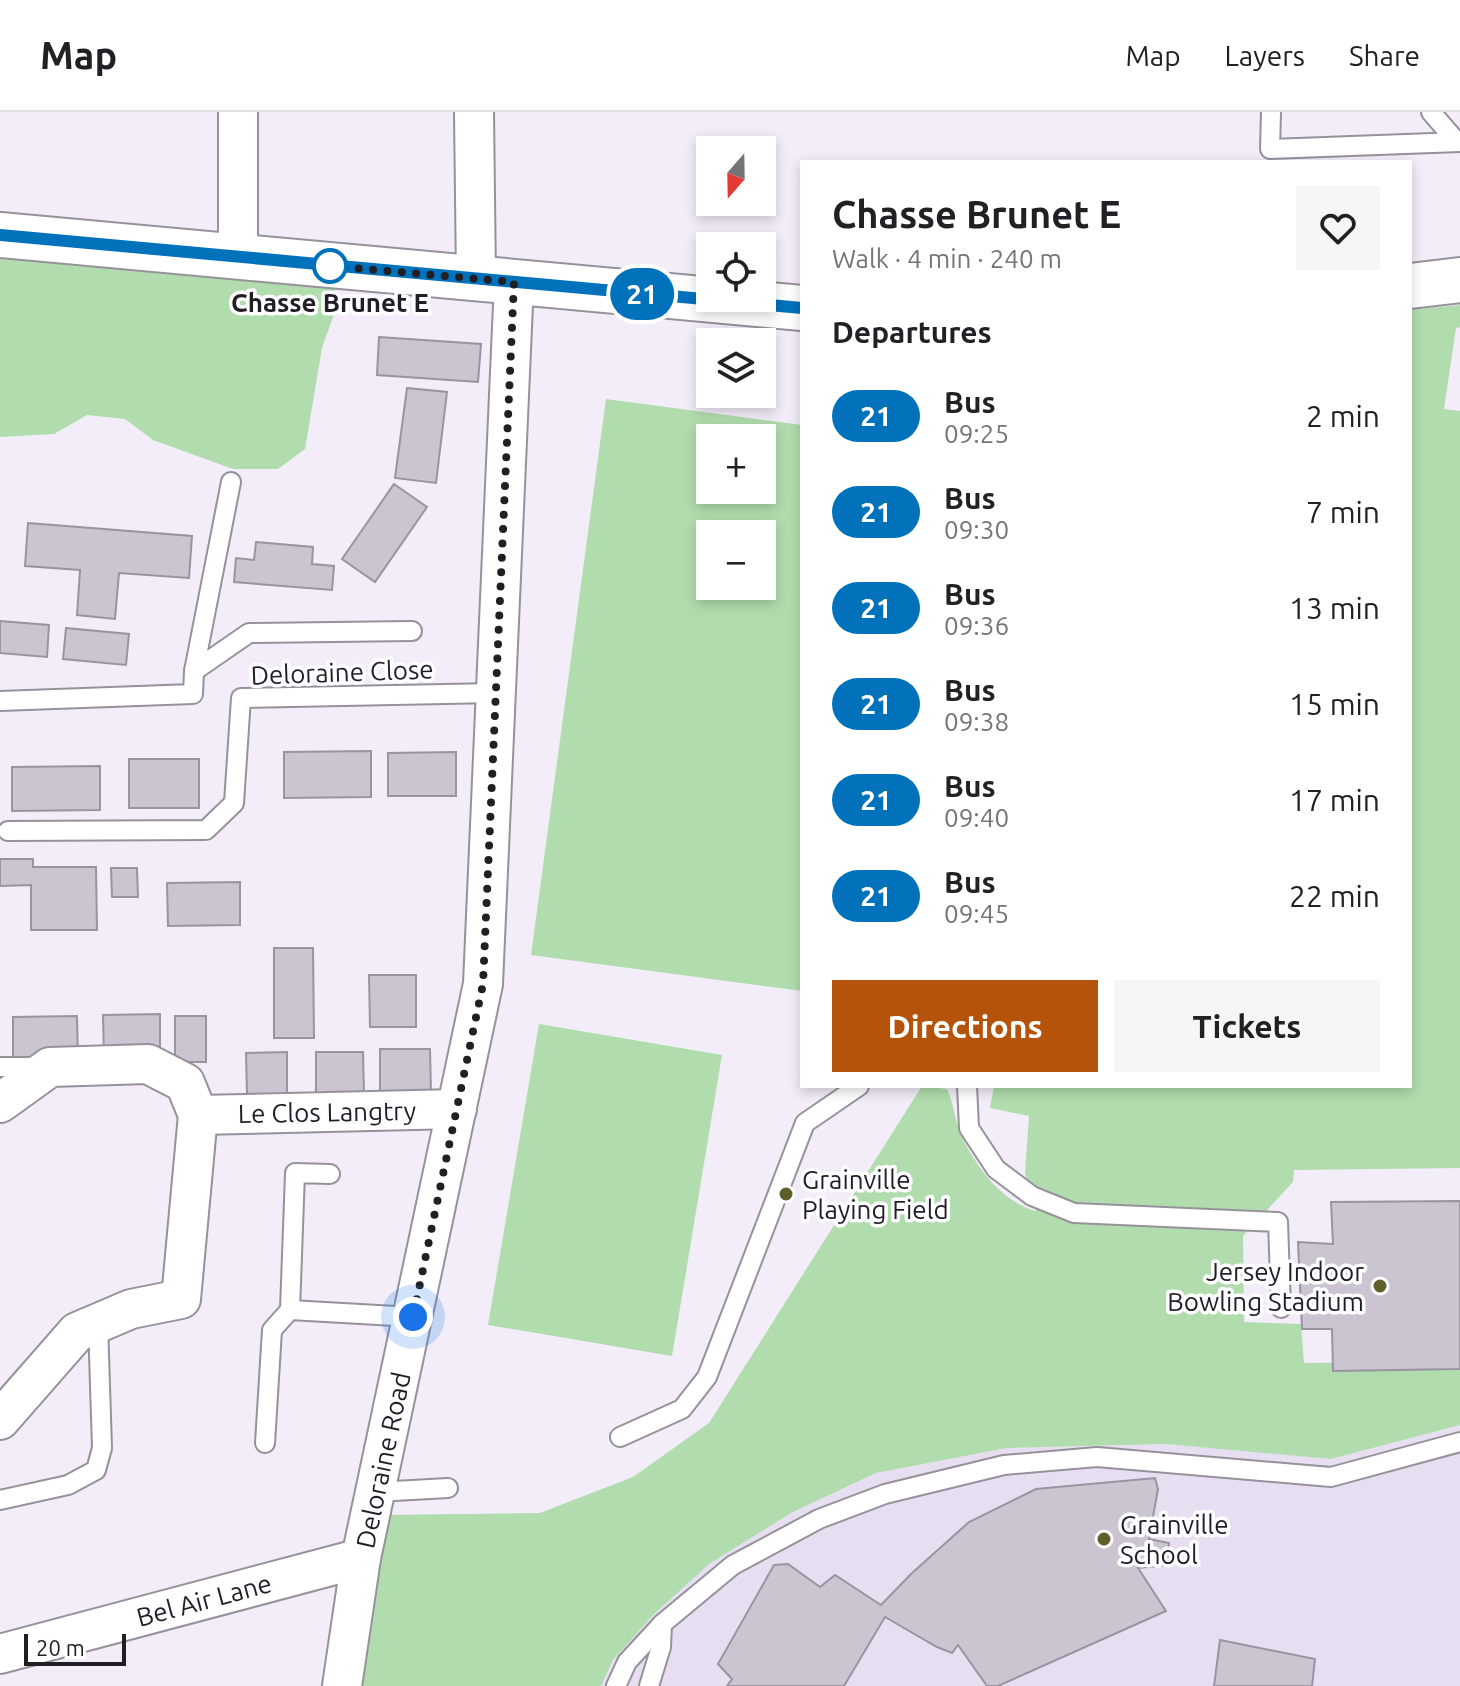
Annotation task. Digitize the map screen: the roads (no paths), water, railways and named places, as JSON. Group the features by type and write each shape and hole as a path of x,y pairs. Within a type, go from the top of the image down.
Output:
{"main road":[{"path":"0,235 800,308"},
{"path":"1412,286 1460,280"}],"street":[{"path":"238,112 238,257"},
{"name":"Deloraine Road","path":"342,1686 361,1558 483,984 496,693 495,280 474,112"},
{"path":"0,1103 50,1067 148,1064 185,1083 198,1115 181,1299 131,1309 77,1332 0,1420"},
{"name":"Le Clos Langtry","path":"198,1115 457,1109"},
{"name":"Bel Air Lane","path":"0,1654 361,1558"}],"lane":[{"path":"1271,112 1270,149 1458,142"},
{"path":"1431,112 1458,142"},
{"path":"0,701 193,694 194,671 231,482"},
{"path":"194,671 249,633 412,631"},
{"name":"Deloraine Close","path":"8,831 206,830 234,803 241,698 496,693"},
{"path":"0,1067 50,1067"},
{"path":"620,1437 682,1409 707,1377 805,1123 856,1088"},
{"path":"967,1088 969,1128 996,1169 1032,1196 1074,1213 1278,1222 1281,1308"},
{"path":"265,1443 272,1330 290,1310 295,1173 330,1174"},
{"path":"290,1310 413,1317"},
{"path":"0,1500 68,1485 96,1470 102,1448 98,1323"},
{"path":"616,1686 627,1662 662,1624 733,1565 819,1519 885,1494 1004,1465 1097,1457 1331,1477 1460,1442"},
{"path":"376,1492 448,1488"},
{"path":"649,1686 661,1647 662,1624"}],"place":[{"name":"Chasse Brunet E","path":"330,266"},
{"name":"Grainville Playing Field","path":"786,1194"},
{"name":"Jersey Indoor Bowling Stadium","path":"1380,1286"},
{"name":"Grainville School","path":"1104,1539"}]}
